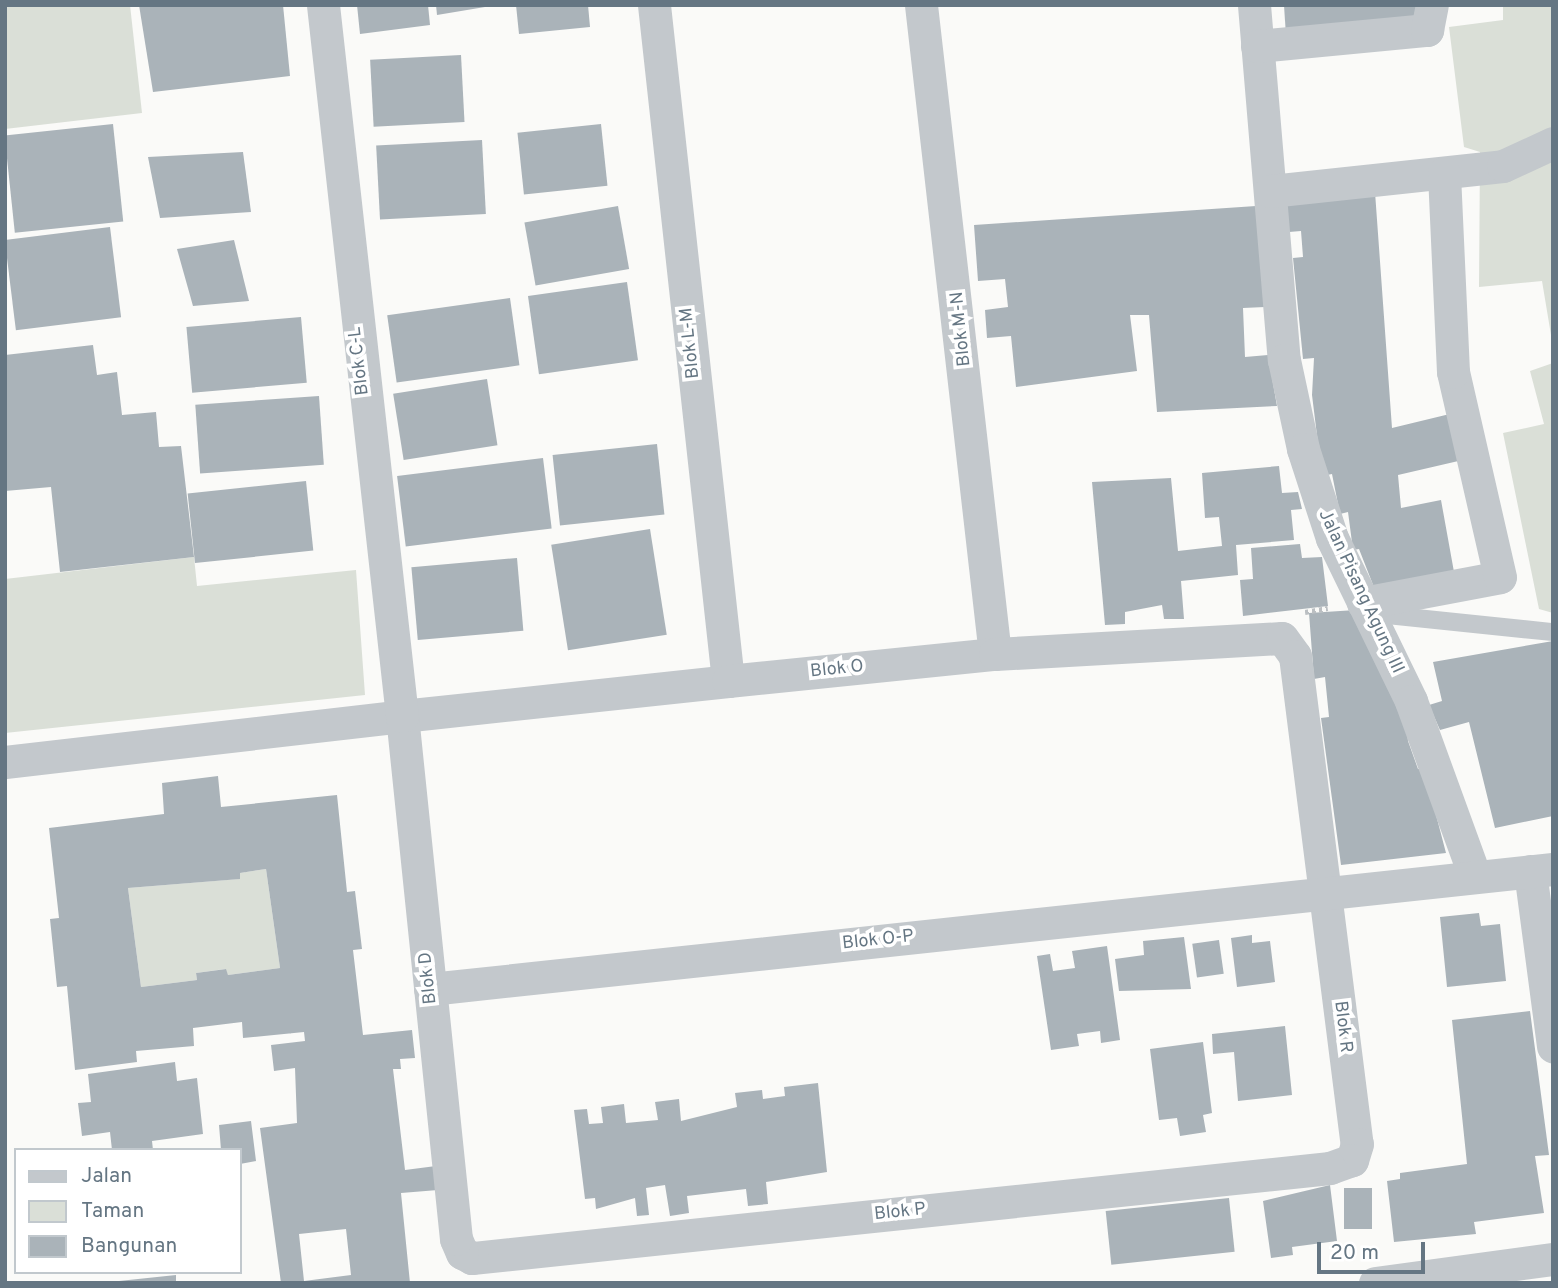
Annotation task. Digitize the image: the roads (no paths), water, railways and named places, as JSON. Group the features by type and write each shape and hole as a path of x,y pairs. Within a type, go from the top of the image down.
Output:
{"street":[{"name":"Blok C-L","path":"323,5 402,716"},
{"name":"Blok L-M","path":"654,5 728,681"},
{"name":"Blok M-N","path":"922,5 995,654"},
{"name":"Jalan Pisang Agung III","path":"1254,5 1293,406 1320,506 1416,713 1475,877"},
{"path":"1256,46 1427,30 1432,5"},
{"path":"1270,191 1503,166 1553,143"},
{"path":"1365,608 1500,577 1453,372 1444,173"},
{"name":"Blok O","path":"5,762 402,716 995,654 1273,635"},
{"name":"Blok R","path":"1273,635 1290,644 1295,656 1357,1144 1352,1160"},
{"name":"Blok D","path":"402,716 456,1240"},
{"path":"1541,870 1553,1046"},
{"name":"Blok O-P","path":"430,989 1541,870"},
{"name":"Blok P","path":"456,1240 472,1258 1330,1168 1352,1160"},
{"path":"1375,1283 1553,1259"}],"lane":[{"path":"1365,608 1553,632"}]}
